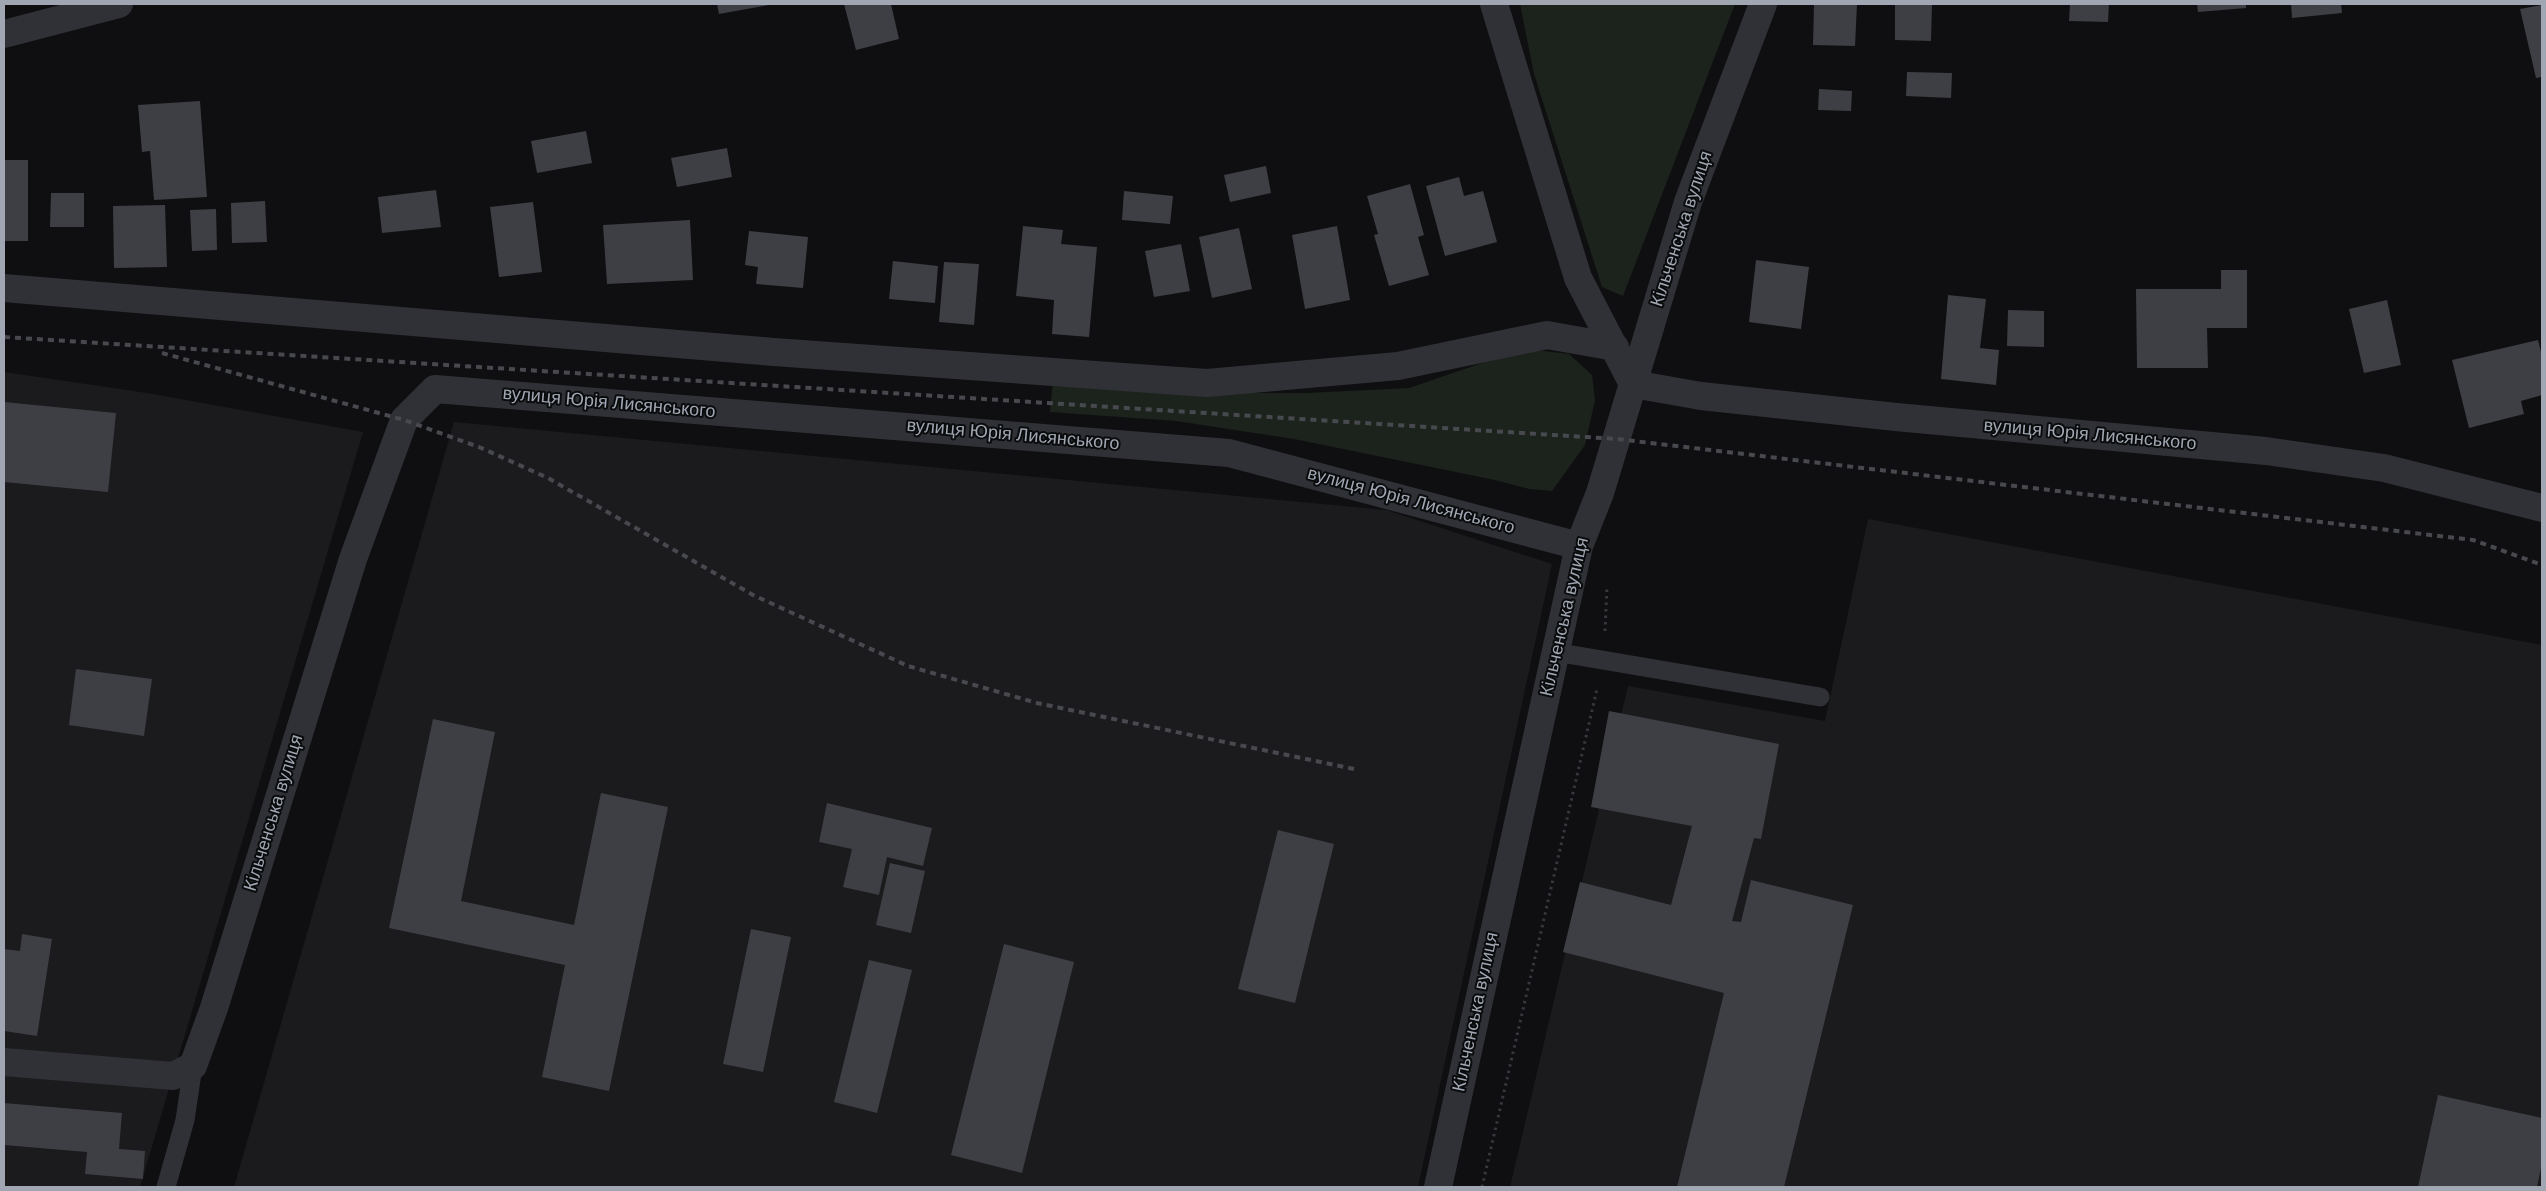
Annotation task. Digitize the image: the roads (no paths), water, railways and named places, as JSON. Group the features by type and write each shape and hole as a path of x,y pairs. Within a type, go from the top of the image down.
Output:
{"street":[{"path":"4,34 119,4"},
{"path":"1494,4 1578,278 1634,384"},
{"name":"Кільченська вулиця","path":"1438,1187 1579,546 1600,493 1688,202 1763,4"},
{"path":"4,288 764,351 1207,383 1398,366 1547,335 1615,347"},
{"name":"вулиця Юрія Лисянського","path":"1634,384 1701,396 1886,416 2266,451 2384,468 2542,508"},
{"name":"Кільченська вулиця","path":"193,1066 217,998 353,559 404,420 435,388"},
{"name":"вулиця Юрія Лисянського","path":"435,388 1229,453 1579,546"},
{"path":"4,1062 173,1076 193,1066"}],"lane":[{"path":"1555,652 1820,697"},
{"path":"166,1187 186,1120 193,1066"}],"railway":[{"path":"4,337 1617,439 2473,540 2542,565"},
{"path":"162,353 404,420 479,447 548,478 753,595 908,666 1037,703 1359,770"}]}
